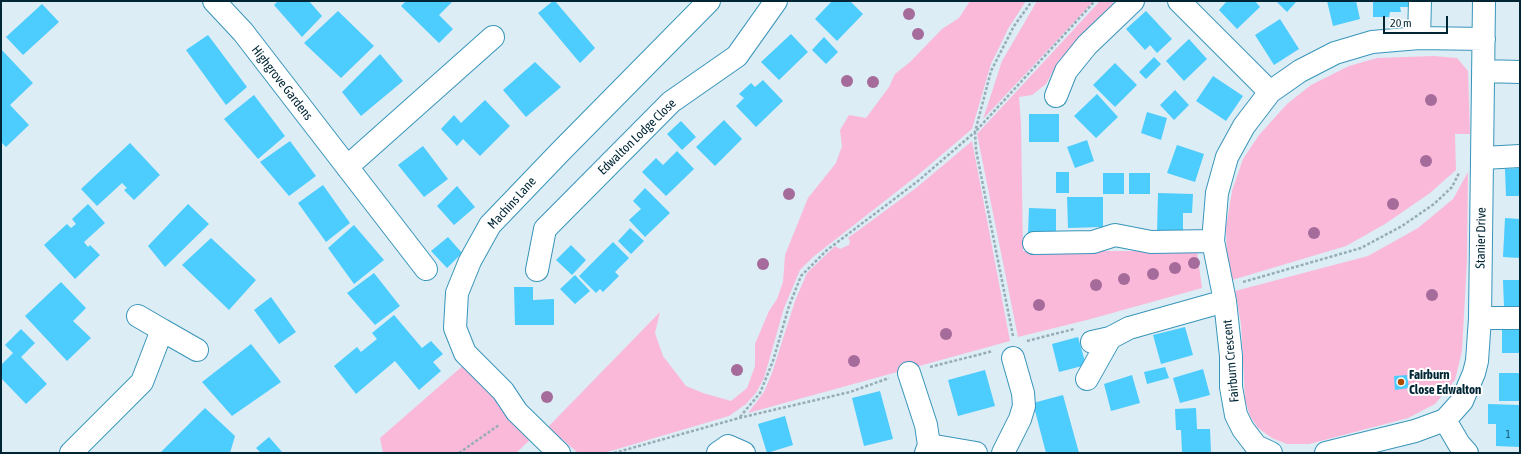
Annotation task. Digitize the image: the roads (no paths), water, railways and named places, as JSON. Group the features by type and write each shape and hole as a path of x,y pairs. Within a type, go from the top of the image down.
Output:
{"street":[{"name":"Highgrove Gardens","path":"214,1 243,32 426,268"},
{"name":"Machins Lane","path":"559,453 517,412 503,390 465,353 455,328 457,293 470,261 490,225 709,1"},
{"name":"Edwalton Lodge Close","path":"537,270 545,229 671,102 737,56 776,1"},
{"path":"1179,1 1270,92"},
{"path":"1419,38 1420,1"},
{"name":"Stanier Drive","path":"1445,420 1462,401 1477,362 1480,318 1484,1"},
{"path":"1056,96 1066,72 1082,50 1129,5"},
{"path":"347,167 493,37"},
{"name":"Fairburn Crescent","path":"1259,451 1243,429 1236,414 1231,387 1231,356 1224,295 1212,241 1217,193 1227,157 1244,126 1270,92 1300,71 1335,53 1372,42 1419,38 1484,39"},
{"path":"1484,72 1520,72"},
{"path":"1482,158 1520,156"},
{"path":"1034,243 1093,242 1115,235 1151,242 1212,241"},
{"name":"Fairburn Crescent","path":"1087,379 1101,340 1129,328 1224,295"},
{"path":"138,316 197,350"},
{"path":"1480,318 1520,318"},
{"path":"71,453 142,382 162,330"},
{"path":"1003,453 1020,419 1024,406 1023,394 1012,358"},
{"path":"909,373 926,425 928,449 976,453"},
{"path":"1326,453 1415,431 1445,420 1459,444 1467,453"},
{"path":"718,453 728,446 744,453"}],"place":[{"name":"Fairburn Close Edwalton","path":"1401,382"}]}
